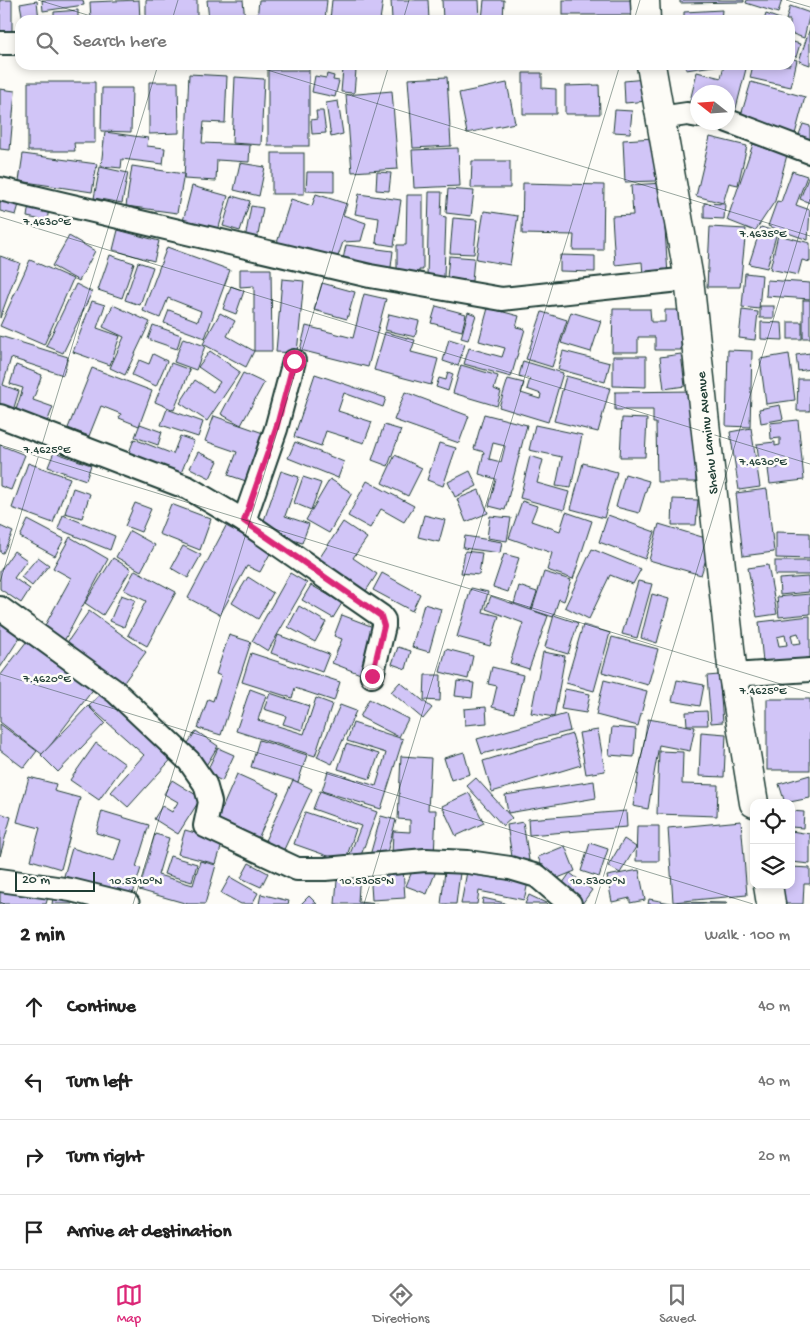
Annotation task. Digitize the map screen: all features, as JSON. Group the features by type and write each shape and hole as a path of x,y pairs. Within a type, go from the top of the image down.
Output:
{"street":[{"path":"646,0 646,15"},
{"path":"0,44 15,43"},
{"name":"Shehu Laminu Avenue","path":"652,70 689,279 734,675 753,799"},
{"path":"660,118 690,115"},
{"path":"735,124 810,152"},
{"path":"0,190 370,276 502,299 689,279"},
{"path":"244,521 276,429 294,361"},
{"path":"0,416 188,488 244,521 381,616 384,626 372,676"},
{"path":"0,608 116,692 189,761 205,784 210,802 205,826 297,869 325,869 425,860 468,862 510,868 537,876 570,904"},
{"path":"734,675 810,670"},
{"path":"0,880 71,890 128,904"},
{"path":"769,889 771,904"}],"building":[{"path":"0,0 12,0 12,31 0,31"},
{"path":"42,0 83,0 84,5 43,11"},
{"path":"139,0 140,15 91,15 90,2"},
{"path":"146,0 197,0 197,15 146,15"},
{"path":"207,0 243,0 244,15 208,15"},
{"path":"259,0 327,0 326,15 257,15"},
{"path":"332,0 383,0 381,15 330,15"},
{"path":"391,0 428,0 429,15 392,15"},
{"path":"442,0 479,0 480,15 443,15"},
{"path":"484,0 504,0 503,15 482,15"},
{"path":"563,0 638,0 638,15 563,15"},
{"path":"680,0 744,0 744,2 680,3"},
{"path":"747,0 782,0 778,13 746,3"},
{"path":"37,1 38,15 22,15 20,4"},
{"path":"790,6 810,13 804,38 795,35 795,15 787,15"},
{"path":"78,10 78,15 54,15 54,12"},
{"path":"722,10 722,15 684,15 684,12"},
{"path":"810,28 810,65 799,61"},
{"path":"795,42 800,44 795,57"},
{"path":"268,70 309,70 309,146 268,146"},
{"path":"343,70 356,70 354,93 341,92"},
{"path":"723,70 746,70 735,112 735,85 694,85 697,72 721,78"},
{"path":"752,70 795,70 791,87 750,78"},
{"path":"523,73 542,73 542,88 556,89 556,114 523,114"},
{"path":"189,74 227,76 225,123 204,122 202,143 250,145 249,162 217,160 216,181 184,179"},
{"path":"327,74 334,76 333,80 339,81 335,97 312,92 315,76 326,78"},
{"path":"235,77 264,79 261,145 232,143"},
{"path":"447,77 451,146 413,148 408,79"},
{"path":"646,79 648,101 625,103 624,81"},
{"path":"28,82 95,82 95,143 74,143 75,151 28,151"},
{"path":"149,82 178,82 179,133 149,134"},
{"path":"751,82 805,97 794,138 739,122"},
{"path":"507,83 515,123 467,133 459,93"},
{"path":"599,85 600,114 565,114 565,86"},
{"path":"102,88 132,88 131,132 101,131"},
{"path":"0,89 15,91 10,150 0,149"},
{"path":"392,91 398,169 352,172 346,95"},
{"path":"338,101 343,134 331,137 326,103"},
{"path":"615,110 632,111 630,133 613,132"},
{"path":"316,111 323,111 326,133 312,134 311,120 317,119"},
{"path":"803,124 810,126 810,150 795,145"},
{"path":"105,132 148,138 147,146 165,148 163,164 122,159 121,168 101,166"},
{"path":"710,137 747,146 738,185 729,183 723,203 696,196"},
{"path":"654,138 656,181 625,182 623,140"},
{"path":"753,144 787,155 775,201 755,231 727,220"},
{"path":"458,148 460,186 414,188 412,150"},
{"path":"272,153 304,153 304,194 272,194"},
{"path":"23,154 97,164 92,192 19,181"},
{"path":"472,161 510,161 510,188 471,188"},
{"path":"240,163 265,167 259,196 234,190"},
{"path":"132,166 184,174 177,213 126,206"},
{"path":"100,167 128,173 122,203 94,198"},
{"path":"792,171 807,176 796,205 810,210 808,240 768,226 777,201 781,202"},
{"path":"307,172 334,172 334,192 306,191"},
{"path":"377,172 391,173 389,191 376,190"},
{"path":"810,173 810,203 800,199"},
{"path":"523,183 604,185 603,250 573,250 574,235 522,234"},
{"path":"662,183 668,275 643,276 642,262 615,265 612,216 633,215 631,185"},
{"path":"192,186 228,196 217,234 182,225"},
{"path":"448,189 474,191 471,216 446,213"},
{"path":"429,192 442,192 441,216 446,217 444,277 427,277"},
{"path":"316,194 347,204 343,215 366,223 361,241 343,242 335,265 276,246 291,199 312,206"},
{"path":"359,194 401,200 394,246 376,243 379,218 355,214"},
{"path":"0,195 20,201 16,215 0,211"},
{"path":"407,195 423,195 423,270 419,270 419,276 397,276 397,245 406,245"},
{"path":"232,196 250,201 240,231 223,226"},
{"path":"704,203 725,204 724,219 704,218"},
{"path":"29,204 49,208 47,221 27,217"},
{"path":"251,206 263,208 256,246 244,244"},
{"path":"484,211 518,216 510,265 476,259"},
{"path":"453,218 477,220 474,254 450,253"},
{"path":"710,227 746,229 740,287 707,287"},
{"path":"761,227 777,232 767,268 749,264"},
{"path":"118,230 159,241 154,261 113,250"},
{"path":"778,235 810,243 810,262 802,260 798,275 770,269"},
{"path":"69,236 95,251 79,281 52,266"},
{"path":"346,245 393,251 390,275 342,264"},
{"path":"167,247 230,270 205,338 164,323 169,310 198,321 201,311 168,298 160,318 143,311"},
{"path":"110,255 134,263 122,298 98,290"},
{"path":"560,255 595,256 595,272 560,271"},
{"path":"0,256 20,263 0,318"},
{"path":"449,256 474,258 472,281 447,278"},
{"path":"30,260 73,279 44,345 0,326"},
{"path":"138,262 153,267 140,305 125,300"},
{"path":"240,269 271,269 272,351 254,351 254,286 240,287"},
{"path":"745,273 762,275 759,309 742,307"},
{"path":"282,279 304,281 297,353 276,352"},
{"path":"767,280 810,283 810,299 766,296"},
{"path":"322,283 355,292 347,319 314,310"},
{"path":"76,284 92,292 63,353 46,346"},
{"path":"231,286 244,291 236,314 223,309"},
{"path":"364,294 386,299 368,367 300,350 306,326 353,338"},
{"path":"803,300 810,300 810,338 803,338"},
{"path":"92,301 105,305 97,328 120,336 110,365 73,352"},
{"path":"113,305 150,322 125,375 110,368 124,337 103,327"},
{"path":"436,306 466,314 462,331 431,323"},
{"path":"760,306 774,306 774,318 760,318"},
{"path":"488,308 519,316 516,327 525,329 511,377 464,364 469,348 502,357 505,348 479,341"},
{"path":"613,309 650,309 651,322 665,322 665,310 681,310 681,350 655,350 655,337 638,337 638,352 612,352"},
{"path":"742,310 758,312 755,340 739,338"},
{"path":"468,312 476,315 468,340 461,338"},
{"path":"542,312 567,320 552,367 526,359"},
{"path":"571,312 601,321 591,352 561,343"},
{"path":"220,313 235,321 227,336 254,351 246,367 203,344"},
{"path":"389,314 419,321 415,337 385,330"},
{"path":"761,322 782,323 783,340 761,339"},
{"path":"788,322 802,322 802,339 788,339"},
{"path":"153,325 181,335 177,349 148,339"},
{"path":"385,332 415,340 411,352 438,359 431,385 374,370"},
{"path":"0,336 68,357 63,375 11,358 3,385 19,391 12,414 0,410"},
{"path":"183,338 205,346 196,370 174,362"},
{"path":"449,339 465,344 458,366 443,361"},
{"path":"728,350 752,351 750,427 726,426"},
{"path":"210,351 240,372 207,421 180,403 195,380 213,392 220,382 198,367"},
{"path":"563,351 610,363 605,382 558,369"},
{"path":"810,353 810,369 798,371 796,355"},
{"path":"153,354 167,361 156,386 132,375 139,360 149,364"},
{"path":"681,354 685,386 664,389 660,357"},
{"path":"789,354 795,400 766,404 760,359"},
{"path":"613,356 646,356 646,387 613,386"},
{"path":"523,361 563,373 548,422 499,407 508,379 524,383 521,393 540,399 541,394 527,389 530,379 519,376"},
{"path":"171,363 190,370 174,410 155,402"},
{"path":"16,365 42,375 33,400 53,407 44,430 13,419 23,388 10,384"},
{"path":"461,365 498,376 494,389 501,392 497,406 453,393"},
{"path":"92,368 152,391 139,426 119,418 121,414 101,406 89,436 68,428"},
{"path":"448,372 453,374 448,391 436,387 439,378 446,380"},
{"path":"243,373 264,383 241,425 221,414"},
{"path":"315,374 386,398 383,407 344,393 338,411 372,422 364,443 326,431 321,446 294,437"},
{"path":"566,376 610,388 598,432 554,421"},
{"path":"798,379 810,379 810,411 797,411"},
{"path":"694,391 696,482 657,482 656,423 653,423 653,410 615,410 615,392"},
{"path":"405,392 469,416 459,443 394,420"},
{"path":"780,405 783,419 761,423 759,409"},
{"path":"167,409 203,422 198,437 161,425"},
{"path":"484,414 527,425 505,510 489,506 496,479 479,474 484,452 474,449","holes":["493,443 505,446 501,462 489,459"]},
{"path":"214,416 266,434 249,482 228,475 237,452 205,441"},
{"path":"622,418 647,419 645,457 620,457"},
{"path":"798,420 804,480 770,484 768,469 778,468 778,461 759,463 757,444 775,442 775,446 780,445 780,438 771,439 770,423"},
{"path":"140,424 162,432 158,445 135,437"},
{"path":"384,425 401,430 388,466 372,460"},
{"path":"535,425 582,435 571,488 556,486 562,457 529,450"},
{"path":"751,428 760,487 739,490 730,432"},
{"path":"180,436 194,441 179,478 127,458 134,439 173,454"},
{"path":"295,442 344,462 338,478 288,458"},
{"path":"439,443 456,448 443,486 427,480"},
{"path":"0,445 25,455 11,490 0,486"},
{"path":"54,452 91,465 86,480 48,467"},
{"path":"198,452 218,461 210,478 190,468"},
{"path":"395,455 422,468 408,496 382,483"},
{"path":"530,456 543,460 537,483 569,492 564,510 520,498"},
{"path":"28,463 70,478 53,523 12,508"},
{"path":"583,463 617,472 604,518 571,509"},
{"path":"281,471 299,477 285,516 309,524 302,543 261,529"},
{"path":"470,471 477,486 455,497 448,482"},
{"path":"625,474 649,481 639,513 616,507"},
{"path":"303,477 321,483 311,510 294,503"},
{"path":"330,479 352,493 329,533 306,520"},
{"path":"367,481 414,506 404,522 381,509 370,528 348,516"},
{"path":"73,488 90,494 82,518 65,513"},
{"path":"767,489 774,552 743,556 736,493"},
{"path":"479,490 488,513 466,522 457,499"},
{"path":"673,499 698,500 696,525 672,525"},
{"path":"522,501 537,506 531,521 560,531 566,512 592,521 573,579 547,570 552,553 509,538"},
{"path":"135,503 151,509 141,532 125,526"},
{"path":"171,504 211,519 200,550 159,534"},
{"path":"63,515 115,536 110,550 58,529"},
{"path":"424,515 445,520 439,542 418,537"},
{"path":"608,515 655,532 645,559 599,542"},
{"path":"490,516 511,518 507,541 487,538"},
{"path":"28,520 64,539 55,556 20,537"},
{"path":"343,522 367,538 353,558 377,574 362,597 315,565"},
{"path":"659,524 712,540 701,575 649,560"},
{"path":"0,526 13,532 3,553 0,552"},
{"path":"226,526 272,550 260,572 247,566 220,615 188,598"},
{"path":"130,531 155,545 141,571 116,557"},
{"path":"776,532 810,533 810,559 776,558"},
{"path":"465,536 502,542 500,553 463,548"},
{"path":"70,537 108,559 64,641 43,629 71,578 53,568"},
{"path":"183,546 201,555 188,578 171,568"},
{"path":"592,549 641,569 633,584 610,575 589,619 565,607"},
{"path":"14,551 27,560 14,578 30,589 21,603 0,589 0,571"},
{"path":"465,551 482,553 479,575 461,573"},
{"path":"504,554 519,558 508,592 493,587"},
{"path":"38,557 49,565 32,586 21,577"},
{"path":"113,558 131,569 103,615 85,603"},
{"path":"775,561 810,561 810,575 775,575"},
{"path":"768,565 777,614 757,617 748,568"},
{"path":"135,570 176,592 147,646 128,635 146,601 124,590"},
{"path":"544,572 571,580 564,601 559,599 553,617 532,610"},
{"path":"290,573 307,583 268,651 252,641"},
{"path":"382,573 420,594 412,611 373,590"},
{"path":"248,577 273,593 258,619 232,603"},
{"path":"808,577 809,592 780,595 779,579"},
{"path":"638,581 652,584 637,638 622,634"},
{"path":"311,585 342,603 333,618 302,600"},
{"path":"519,586 537,592 531,610 514,604"},
{"path":"471,588 488,592 483,612 499,616 490,646 457,637"},
{"path":"652,594 669,599 657,643 641,638"},
{"path":"810,594 810,614 779,617 777,597"},
{"path":"121,595 135,600 124,627 110,621"},
{"path":"491,596 548,616 529,669 510,663 523,623 486,609"},
{"path":"424,604 441,609 429,652 412,647"},
{"path":"299,606 326,622 315,642 288,627"},
{"path":"89,611 146,652 122,685 66,644"},
{"path":"342,615 381,630 363,675 332,663 342,639 334,636"},
{"path":"554,615 578,623 568,654 545,647"},
{"path":"810,616 810,676 764,672 759,622","holes":["798,633 801,643 793,644 791,635","785,635 787,645 779,646 777,637"]},
{"path":"0,620 22,634 0,668"},
{"path":"583,625 610,633 594,691 566,683"},
{"path":"229,635 251,642 221,735 198,728 208,699 213,701 221,676 216,674"},
{"path":"278,635 329,654 322,672 271,653"},
{"path":"30,637 95,687 43,755 0,722 0,676"},
{"path":"612,637 658,649 648,685 602,672"},
{"path":"398,647 411,651 406,669 392,664"},
{"path":"446,649 473,656 468,679 440,672"},
{"path":"543,652 565,656 554,717 531,713"},
{"path":"251,653 340,682 334,701 295,688 292,698 242,682"},
{"path":"492,667 523,675 514,713 492,707 497,686 488,684"},
{"path":"425,675 441,675 440,701 424,700"},
{"path":"719,675 723,722 711,723 707,676"},
{"path":"604,680 647,691 638,726 596,715"},
{"path":"677,680 704,685 700,706 672,701"},
{"path":"457,681 474,683 472,698 455,696"},
{"path":"400,682 432,708 423,719 391,692"},
{"path":"250,689 266,695 258,720 304,734 316,698 332,704 315,756 236,731"},
{"path":"565,689 590,694 586,713 561,709"},
{"path":"104,690 176,754 128,807 111,792 144,755 89,706"},
{"path":"270,693 309,706 302,730 283,724 286,716 264,709"},
{"path":"369,699 408,719 399,737 360,717"},
{"path":"767,699 810,699 810,770 767,770"},
{"path":"340,705 356,711 332,764 317,757"},
{"path":"88,706 105,723 58,772 41,755"},
{"path":"486,707 487,723 465,725 464,709"},
{"path":"707,711 708,725 687,725 686,712"},
{"path":"566,714 570,731 482,754 477,739"},
{"path":"648,719 695,727 690,751 659,745 648,809 633,806"},
{"path":"353,723 403,739 381,809 322,791 328,771 376,786 386,753 347,741"},
{"path":"0,724 37,751 24,768 0,750"},
{"path":"612,727 636,729 634,757 609,755"},
{"path":"598,730 605,771 586,774 579,733"},
{"path":"196,731 218,746 205,767 182,752"},
{"path":"701,732 726,734 724,777 699,776"},
{"path":"572,734 581,765 492,792 483,761"},
{"path":"259,740 307,755 298,782 251,767"},
{"path":"96,743 125,764 99,800 70,780"},
{"path":"346,744 379,754 370,779 338,769"},
{"path":"218,748 234,755 222,781 206,773"},
{"path":"659,751 683,752 682,784 718,785 717,816 657,814"},
{"path":"464,752 470,774 451,780 444,758"},
{"path":"401,756 431,758 428,810 436,810 434,857 392,855 393,831 410,832 410,820 398,819"},
{"path":"237,774 279,793 255,845 214,827"},
{"path":"810,775 810,798 795,801 795,799 784,799 779,784"},
{"path":"29,777 56,784 54,791 80,798 61,869 31,860 40,828 17,822"},
{"path":"476,778 512,818 503,826 467,786"},
{"path":"172,780 201,798 178,834 154,819 162,806 172,812 178,802 164,794"},
{"path":"293,780 312,789 281,856 262,847"},
{"path":"594,781 596,798 508,813 505,795"},
{"path":"320,791 377,812 360,858 350,854 361,826 313,809"},
{"path":"469,793 484,823 456,836 442,806"},
{"path":"102,811 149,825 136,867 141,868 132,897 64,876 72,848 114,861 121,840 96,833"},
{"path":"626,811 627,827 529,835 528,819"},
{"path":"795,811 804,812 803,828 795,827"},
{"path":"305,812 356,829 345,862 294,844"},
{"path":"0,813 11,817 0,856"},
{"path":"381,816 396,820 384,863 369,859"},
{"path":"741,821 747,895 673,902 668,828"},
{"path":"523,822 529,860 513,863 507,825"},
{"path":"637,826 659,826 659,861 636,861"},
{"path":"185,830 223,841 216,864 178,854"},
{"path":"795,832 810,834 810,864 795,862"},
{"path":"155,834 169,838 158,875 193,885 200,861 216,865 205,904 188,904 139,890"},
{"path":"624,839 636,847 620,873 608,866"},
{"path":"590,843 608,849 599,877 581,871"},
{"path":"565,846 575,871 548,882 538,857"},
{"path":"170,856 197,864 192,882 164,874"},
{"path":"249,863 268,873 261,887 241,878"},
{"path":"446,863 461,865 456,904 441,904"},
{"path":"415,864 436,871 427,894 406,886"},
{"path":"468,866 529,878 524,900 479,891 477,904 461,904"},
{"path":"795,867 810,868 810,884 804,884 803,904 782,904 783,889 795,889"},
{"path":"403,868 405,898 372,900 370,870"},
{"path":"338,869 360,871 358,902 378,904 335,904"},
{"path":"639,870 645,900 630,903 630,898 612,902 607,876"},
{"path":"570,873 592,890 582,904 577,904 558,890"},
{"path":"230,877 258,893 252,904 241,904 221,893"},
{"path":"0,888 48,897 46,904 0,904"},
{"path":"54,893 73,898 72,904 52,904"},
{"path":"261,894 289,901 288,904 259,904"},
{"path":"529,895 548,904 525,904"},
{"path":"309,896 317,904 301,904"},
{"path":"483,898 505,903 505,904 482,904"},
{"path":"649,899 671,903 671,904 648,904"},
{"path":"677,902 727,903 676,904"}],"route":[{"path":"294,361 276,429 244,521 381,616 384,620 384,626 372,676"}]}
